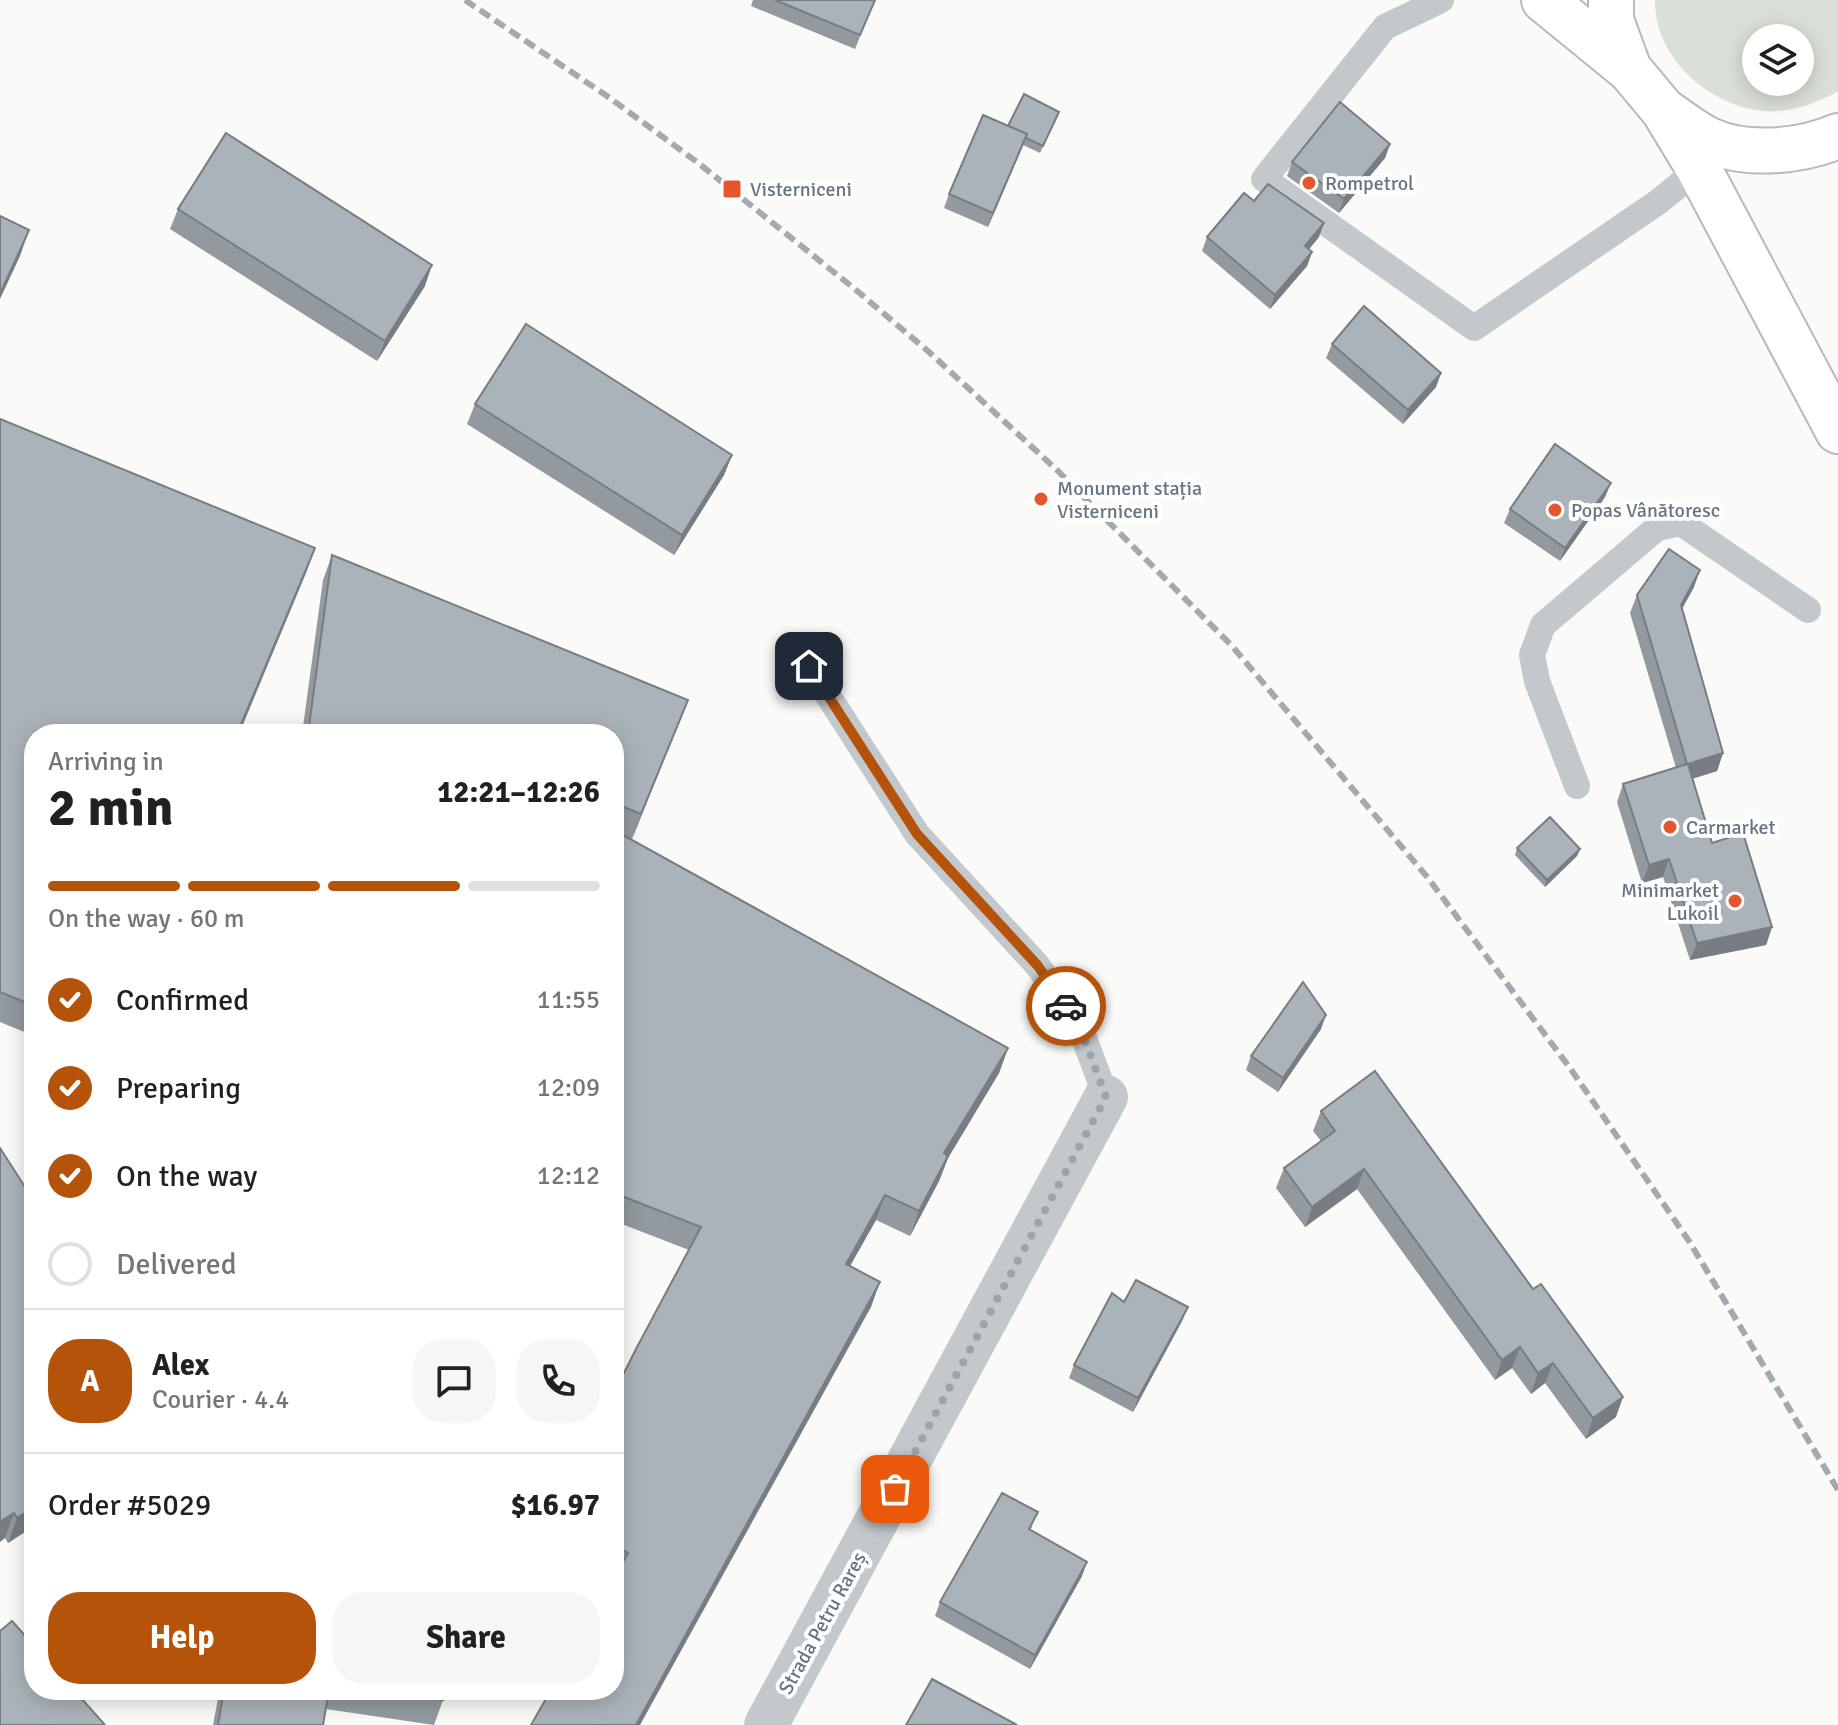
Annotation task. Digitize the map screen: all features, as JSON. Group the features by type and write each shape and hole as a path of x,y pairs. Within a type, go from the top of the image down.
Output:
{"main road":[{"path":"1544,0 1629,69 1664,111 1699,169 1838,431"},
{"path":"1611,0 1611,20 1629,69"},
{"path":"1664,111 1710,140 1763,152 1816,146 1838,136"}],"street":[{"name":"Strada Petru Rareș","path":"766,1725 1106,1097"}],"lane":[{"path":"1441,0 1385,27 1264,179 1474,328 1658,202 1699,169"},
{"path":"1577,786 1537,681 1532,655 1543,625 1657,528 1681,523 1808,610"},
{"path":"809,666 917,834 1038,966 1080,1027 1106,1097"}],"shaded area":[{"path":"1655,0 1838,0 1838,91 1819,101 1787,110 1765,111 1736,105 1701,86 1673,57 1663,39"}],"building":[{"path":"775,0 875,0 860,35"},
{"path":"1024,94 1059,112 1043,146 1026,138 1027,134 1008,126"},
{"path":"1340,102 1390,144 1344,199 1292,162"},
{"path":"983,115 1027,134 993,213 949,194"},
{"path":"226,133 432,265 385,341 178,209"},
{"path":"1268,184 1324,223 1305,246 1312,252 1275,295 1207,237 1244,193 1254,201"},
{"path":"0,216 29,230 0,294"},
{"path":"1364,306 1441,373 1408,410 1332,344"},
{"path":"526,324 732,455 682,535 475,404"},
{"path":"0,419 315,548 241,724 24,724 24,1002 0,992"},
{"name":"Popas Vânătoresc","path":"1555,444 1611,483 1565,548 1510,509"},
{"path":"1669,549 1700,570 1681,605 1723,753 1688,764 1712,843 1743,833 1772,927 1697,943 1669,859 1649,865 1623,784 1687,764 1637,595"},
{"path":"332,555 688,700 641,814 624,807 624,724 309,724"},
{"path":"1550,817 1580,849 1547,880 1517,848"},
{"path":"624,836 1008,1048 944,1153 948,1156 919,1211 885,1195 846,1264 880,1282 636,1725 531,1725 545,1700 624,1700 624,1560 628,1553 624,1551 624,1373 701,1227 624,1197"},
{"path":"1303,982 1326,1015 1283,1078 1251,1056"},
{"path":"1375,1071 1533,1289 1541,1284 1623,1397 1593,1418 1553,1363 1538,1373 1520,1347 1502,1360 1364,1169 1312,1207 1284,1168 1335,1131 1321,1111"},
{"path":"0,1148 24,1185 24,1513 17,1518 14,1513 0,1522"},
{"path":"1136,1280 1188,1307 1138,1398 1074,1365 1112,1293 1124,1302"},
{"path":"1002,1493 1038,1512 1029,1529 1087,1562 1035,1655 940,1602"},
{"path":"12,1621 24,1635 24,1700 83,1700 105,1725 0,1725 0,1631"},
{"path":"932,1679 1017,1725 906,1725"},
{"path":"222,1700 327,1700 323,1725 218,1725"}],"railway":[{"path":"465,0 607,96 697,162 856,290 929,352 1057,470 1232,646 1428,878 1570,1068 1689,1241 1838,1490"}],"way so far":[{"path":"895,1489 1106,1097 1080,1027 1066,1006"}],"place":[{"name":"Rompetrol","path":"1309,183"},
{"name":"Visterniceni","path":"732,189"},
{"name":"Monument stația Visterniceni","path":"1041,499"},
{"name":"Popas Vânătoresc","path":"1555,510"},
{"name":"Carmarket","path":"1670,827"},
{"name":"Minimarket Lukoil","path":"1735,901"}],"route":[{"path":"809,666 917,834 1038,966 1066,1006"}]}
